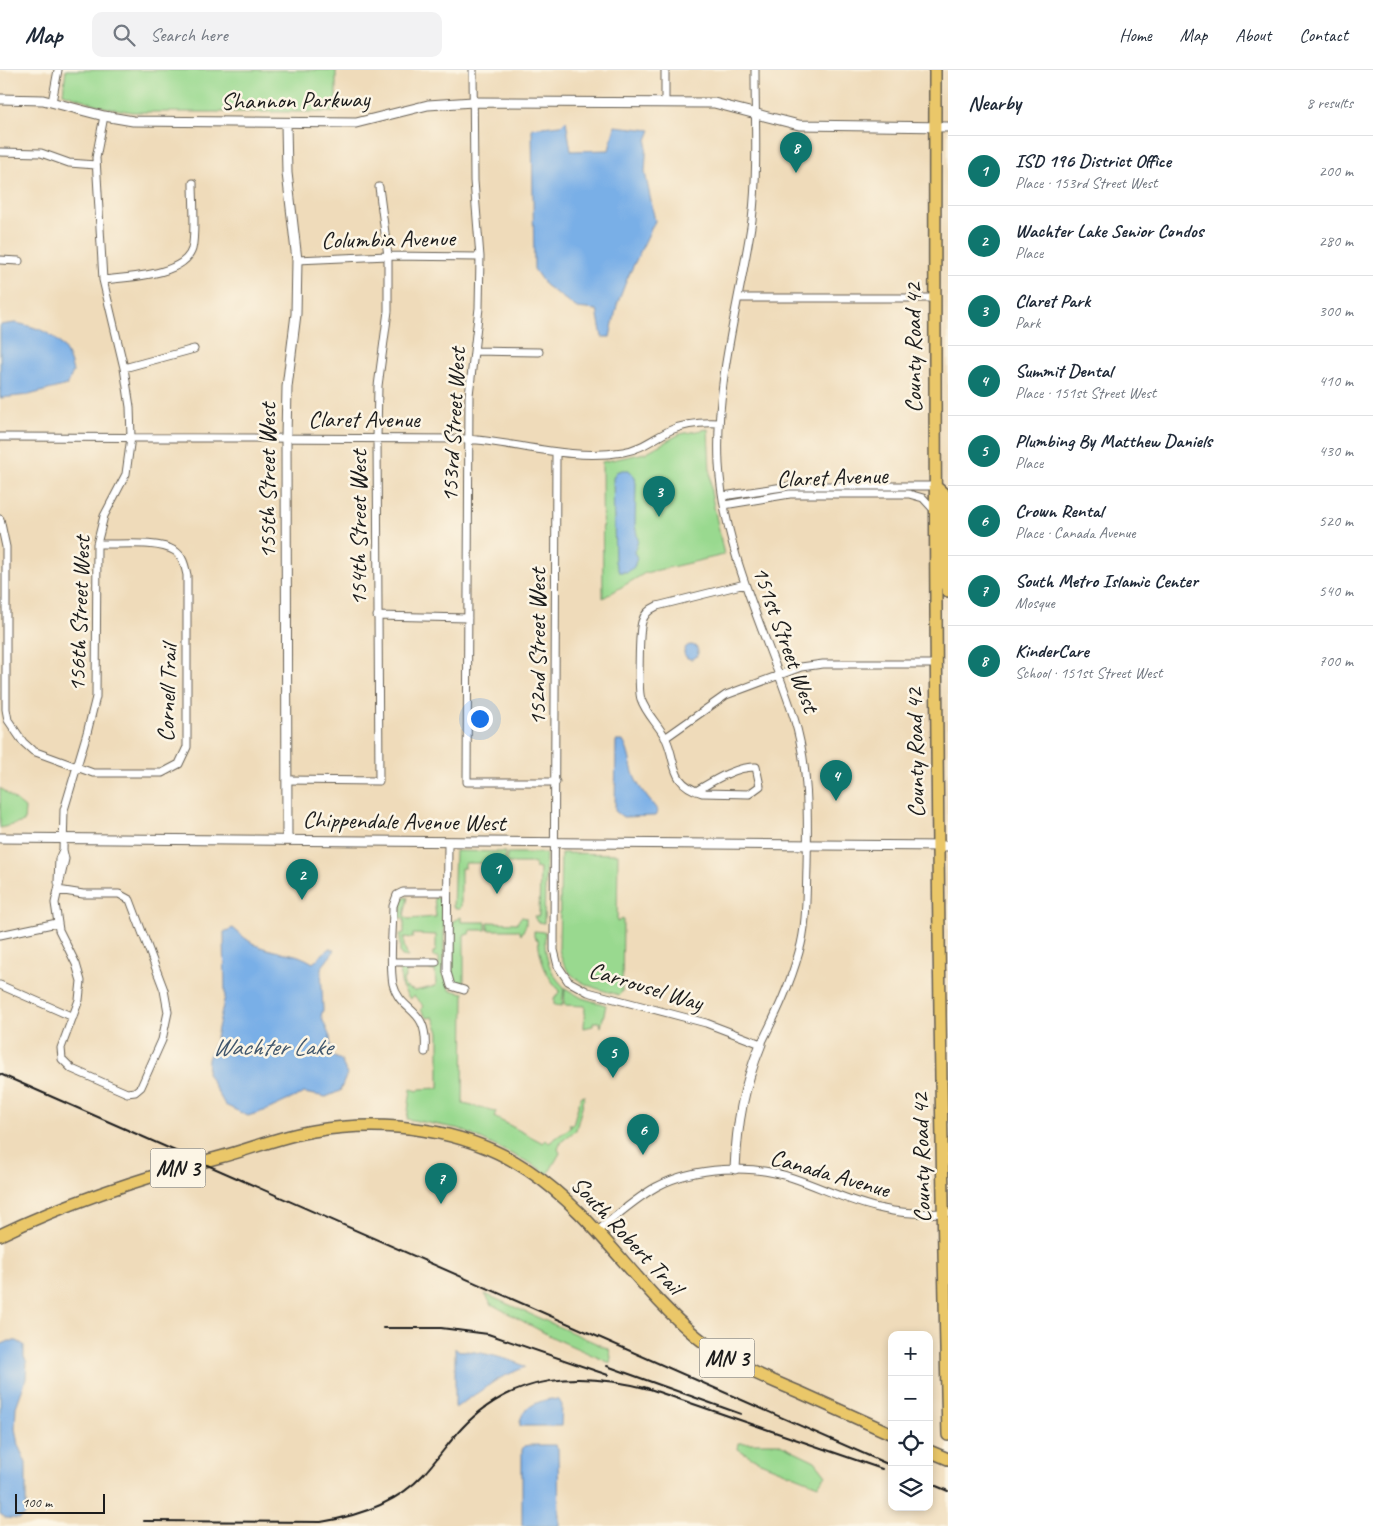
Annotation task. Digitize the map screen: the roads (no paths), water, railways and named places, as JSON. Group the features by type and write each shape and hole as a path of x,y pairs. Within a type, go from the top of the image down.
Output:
{"main road":[{"name":"County Road 42","path":"935,70 936,664 943,846 948,1435"},
{"path":"935,486 945,495 946,584 948,591"},
{"name":"South Robert Trail","path":"0,1235 88,1197 192,1164 310,1131 380,1125 438,1133 482,1147 512,1161 555,1189 599,1230 670,1312 713,1348 752,1372 888,1432"},
{"path":"933,1452 948,1460"}],"street":[{"path":"52,102 58,70"},
{"name":"153rd Street West","path":"473,70 474,181 480,257 479,308 468,395 467,782 556,782"},
{"path":"665,70 665,103"},
{"name":"151st Street West","path":"735,1169 741,1102 749,1072 760,1044 784,998 800,950 806,905 807,795 804,760 797,728 734,549 724,504 720,464 719,422 723,386 753,204 755,70"},
{"name":"Shannon Parkway","path":"0,99 52,102 104,116 133,121 286,124 356,123 428,105 473,102 665,103 714,104 799,125 948,126"},
{"name":"156th Street West","path":"58,890 83,894 119,894 130,900 164,990 168,1012 162,1040 143,1085 135,1092 127,1093 72,1069 64,1062 61,1055 62,1044 80,994 80,975 57,923 55,904 58,890 64,872 64,810 75,767 88,733 96,697 97,544 104,516 126,474 131,437 130,407 124,368 102,280 96,165 97,142 104,116"},
{"name":"155th Street West","path":"286,124 287,173 297,260 296,314 287,387 286,437 287,840"},
{"path":"0,152 41,153 69,162 96,165"},
{"path":"102,280 137,276 177,267 187,261 193,247 192,183"},
{"name":"154th Street West","path":"286,780 378,781 378,386 388,311 388,256 379,187"},
{"name":"Columbia Avenue","path":"297,260 388,256 480,257"},
{"path":"0,260 18,261"},
{"path":"738,298 935,298"},
{"path":"124,368 194,349"},
{"path":"474,351 539,352"},
{"name":"Claret Avenue","path":"0,437 468,439 500,441 556,452 622,452 646,445 682,426 719,422"},
{"name":"152nd Street West","path":"555,843 556,452"},
{"name":"Claret Avenue","path":"723,496 790,486 935,486"},
{"name":"Claret Avenue","path":"724,504 790,494 909,494 923,498 935,510"},
{"name":"Cornell Trail","path":"0,519 6,548 3,623 6,708 8,720 22,742 33,750 75,767 99,774 162,773 179,764 187,747 187,575 184,562 176,551 163,545 97,544"},
{"path":"696,791 714,780 748,767 756,767 760,786 749,794 696,791 685,785 677,776 665,738 645,707 640,695 640,631 644,618 657,606 745,584"},
{"path":"377,616 468,618"},
{"path":"665,738 726,695 779,675 816,665 936,664"},
{"name":"Chippendale Avenue West","path":"0,838 943,846"},
{"path":"448,842 447,972 451,986 464,990"},
{"name":"Carrousel Way","path":"555,843 554,950 558,966 568,981 588,992 706,1023 760,1044"},
{"path":"424,1052 426,1040 422,1022 399,997 394,987 393,906 397,895 408,891 448,892"},
{"path":"0,935 57,923"},
{"path":"393,962 436,962"},
{"path":"0,984 73,1016"},
{"name":"Canada Avenue","path":"599,1230 631,1203 658,1186 697,1173 735,1169 792,1177 853,1201 882,1209 912,1214 945,1213"}],"water":[{"path":"566,120 571,151 609,150 615,126 651,130 647,140 645,172 655,221 627,279 617,305 610,337 602,337 597,310 577,308 545,285 534,269 532,128 561,125"},
{"path":"15,323 45,332 60,343 66,351 73,372 67,385 29,395 0,398 0,325"},
{"path":"629,470 635,477 636,484 635,525 638,540 634,552 637,558 634,567 628,572 619,572 615,562 613,478 616,472"},
{"path":"691,645 696,647 698,652 696,657 691,659 686,657 684,652 686,647"},
{"path":"616,741 623,741 637,782 658,811 655,816 623,817 615,811"},
{"name":"Wachter Lake","path":"233,928 262,948 295,955 313,963 329,948 335,950 321,968 323,1010 321,1016 330,1037 332,1056 341,1060 347,1074 340,1091 326,1097 304,1093 267,1110 248,1116 225,1105 207,1073 208,1059 215,1042 225,996 224,932"},
{"path":"9,1341 17,1341 24,1345 24,1357 27,1362 26,1379 16,1407 15,1428 18,1445 26,1463 26,1511 25,1515 20,1519 6,1518 0,1514 0,1345"},
{"path":"455,1348 458,1351 482,1353 503,1358 525,1367 498,1379 455,1408"},
{"path":"551,1399 559,1400 562,1405 561,1426 520,1426 522,1415 530,1407"},
{"path":"555,1445 558,1448 559,1526 522,1526 522,1450 524,1446"}],"railway":[{"path":"0,1074 888,1464"},
{"path":"383,1328 441,1328 488,1334 608,1375"},
{"path":"607,1366 741,1414"},
{"path":"144,1521 321,1522 349,1516 389,1501 413,1485 462,1428 482,1410 504,1396 526,1387 550,1381 574,1379 624,1383 649,1389"},
{"path":"644,1387 882,1469"},
{"path":"933,1485 948,1491"}],"place":[{"name":"KinderCare","path":"796,173"},
{"name":"Claret Park","path":"659,517"},
{"name":"Summit Dental","path":"836,801"},
{"name":"ISD 196 District Office","path":"497,894"},
{"name":"Wachter Lake Senior Condos","path":"302,900"},
{"name":"Plumbing By Matthew Daniels","path":"613,1078"},
{"name":"Crown Rental","path":"643,1155"},
{"name":"South Metro Islamic Center","path":"441,1204"}]}
